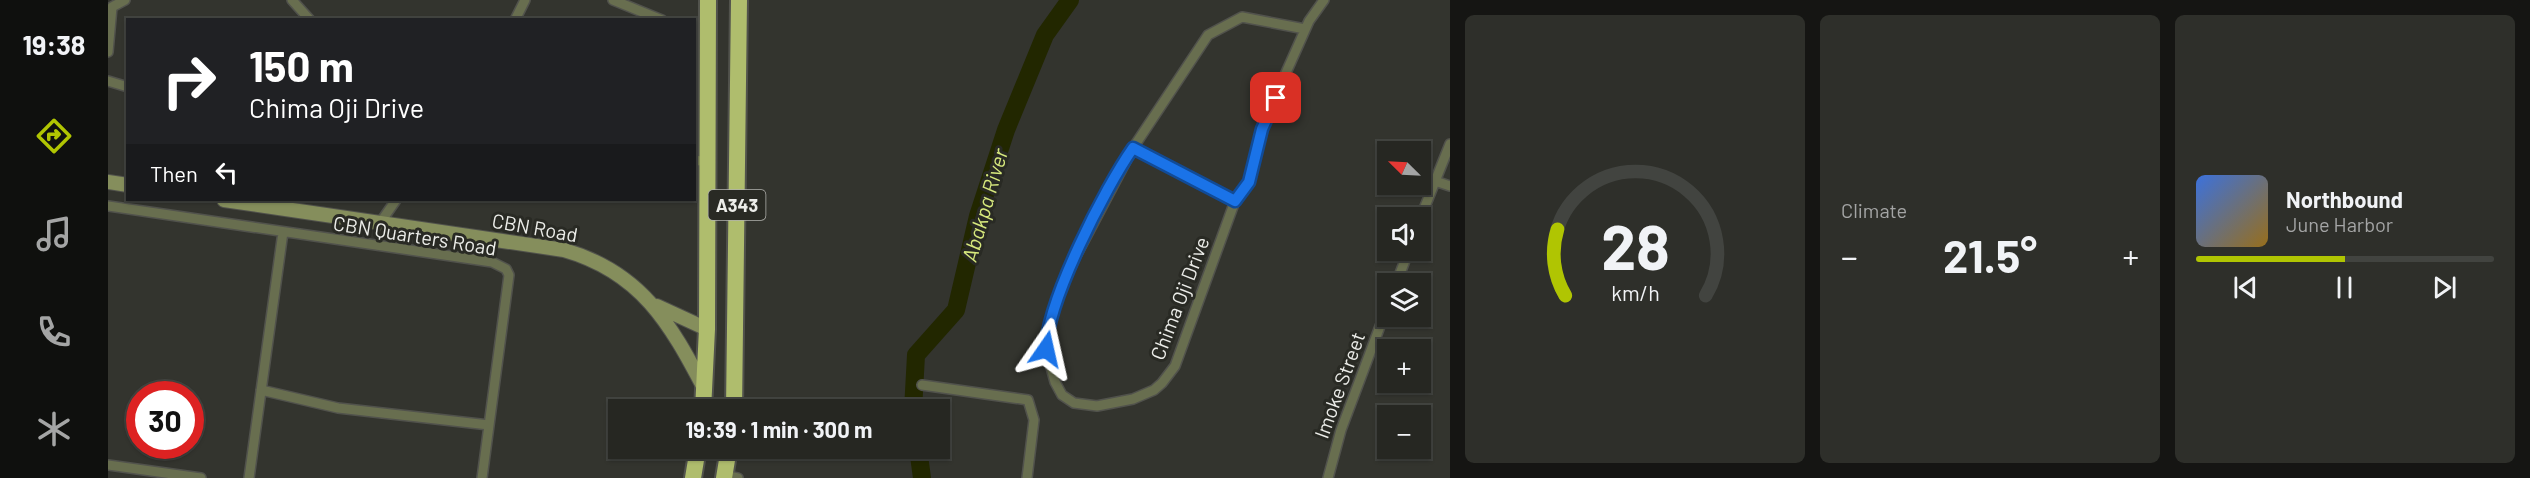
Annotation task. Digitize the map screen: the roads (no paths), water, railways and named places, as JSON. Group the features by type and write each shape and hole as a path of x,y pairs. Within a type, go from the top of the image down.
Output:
{"highway":[{"name":"A343","path":"704,399 707,329 701,161 701,36 708,0"},
{"name":"A343","path":"734,399 739,0"},
{"path":"693,478 696,459"},
{"path":"729,459 729,477"}],"main road":[{"path":"108,182 126,185"},
{"name":"CBN Road","path":"238,201 296,205 380,223 564,250 584,256 606,266 651,303 675,332 705,390"},
{"path":"651,303 707,329"}],"street":[{"path":"108,52 112,7 125,0"},
{"path":"292,0 308,18"},
{"path":"516,18 525,0"},
{"path":"613,0 657,18"},
{"name":"Chima Oji Drive","path":"1305,29 1242,17 1208,35 1133,148 1061,288 1047,333 1046,349 1055,382 1062,395 1074,403 1097,406 1133,399 1154,390 1175,366 1235,201 1249,182 1262,129 1305,29 1324,0"},
{"path":"108,81 126,86"},
{"path":"1425,207 1450,144"},
{"path":"1133,148 1235,201"},
{"path":"1435,181 1450,186"},
{"path":"380,223 395,201"},
{"name":"CBN Quarters Road","path":"108,206 492,262 506,269 509,275 482,478"},
{"path":"249,478 283,232"},
{"name":"Imoke Street","path":"1328,478 1341,430 1380,327"},
{"path":"922,385 1028,400 1034,420 1027,478"},
{"path":"261,390 338,408 489,425"},
{"path":"108,465 201,478"}],"waterway":[{"name":"Abakpa River","path":"914,399 916,355 956,310 978,216 1006,130 1045,35 1070,0"},
{"name":"Abakpa River","path":"919,459 922,478"}]}
